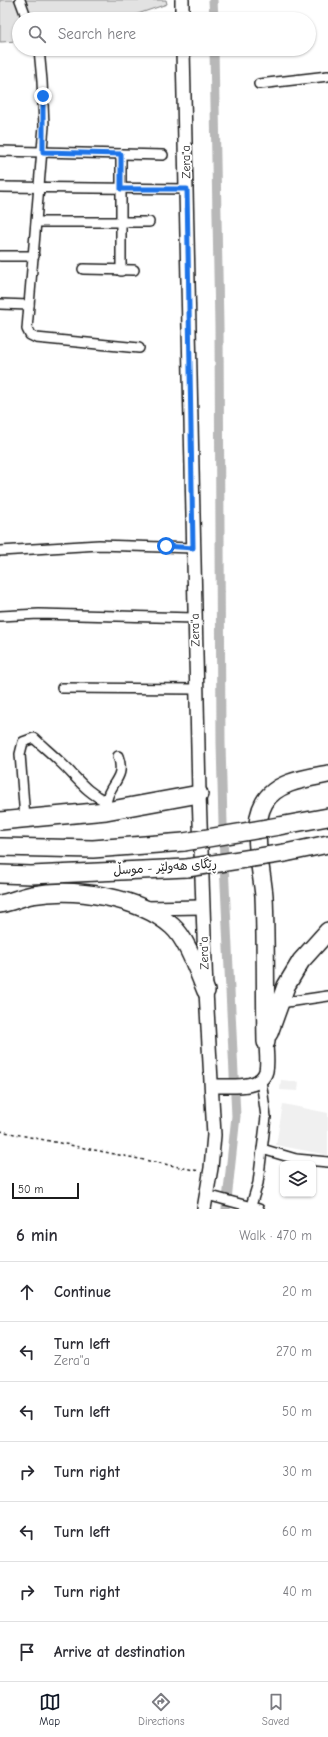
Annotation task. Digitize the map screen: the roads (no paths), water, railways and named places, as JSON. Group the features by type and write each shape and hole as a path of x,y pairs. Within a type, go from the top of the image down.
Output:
{"highway":[{"path":"266,1042 264,895 258,849 259,817 264,802 274,792 291,782 328,774"},
{"path":"0,821 199,794"},
{"name":"ڕێگای هەولێر - موسڵ","path":"0,847 93,849 184,842 328,817"},
{"name":"ڕێگای هەولێر - موسڵ","path":"0,874 31,875 187,868 285,853 328,844"},
{"path":"0,904 31,895 58,892 85,894 146,908 173,927 192,956 206,991"},
{"path":"266,1042 286,986 301,961 328,931"}],"street":[{"path":"20,0 24,12"},
{"path":"182,0 182,12"},
{"path":"40,56 43,96 43,152 27,329 30,335 36,338 139,348"},
{"name":"Zera\"a","path":"183,56 202,907 214,1134 204,1209"},
{"path":"259,84 328,76"},
{"path":"0,151 163,155"},
{"path":"121,154 121,271"},
{"path":"0,187 187,189"},
{"path":"37,222 149,222"},
{"path":"0,256 34,256"},
{"path":"83,269 121,271 134,270"},
{"path":"0,304 29,305"},
{"path":"0,551 99,545 193,548"},
{"path":"0,616 39,614 195,618"},
{"path":"62,688 197,689"},
{"path":"25,818 20,754 23,742 34,738 60,761 77,781 99,798 106,806"},
{"path":"106,806 109,789 118,779 122,766 118,756"},
{"path":"146,908 202,907"},
{"path":"280,1003 328,996"},
{"path":"212,1086 256,1082 266,1070 266,1042"},
{"path":"207,1195 251,1207 258,1183 266,1117 256,1082"},
{"path":"262,1149 296,1159 328,1162"}],"waterway":[{"path":"213,0 214,12"},
{"path":"214,56 219,327 221,743 224,864 236,1116 226,1209"}]}
